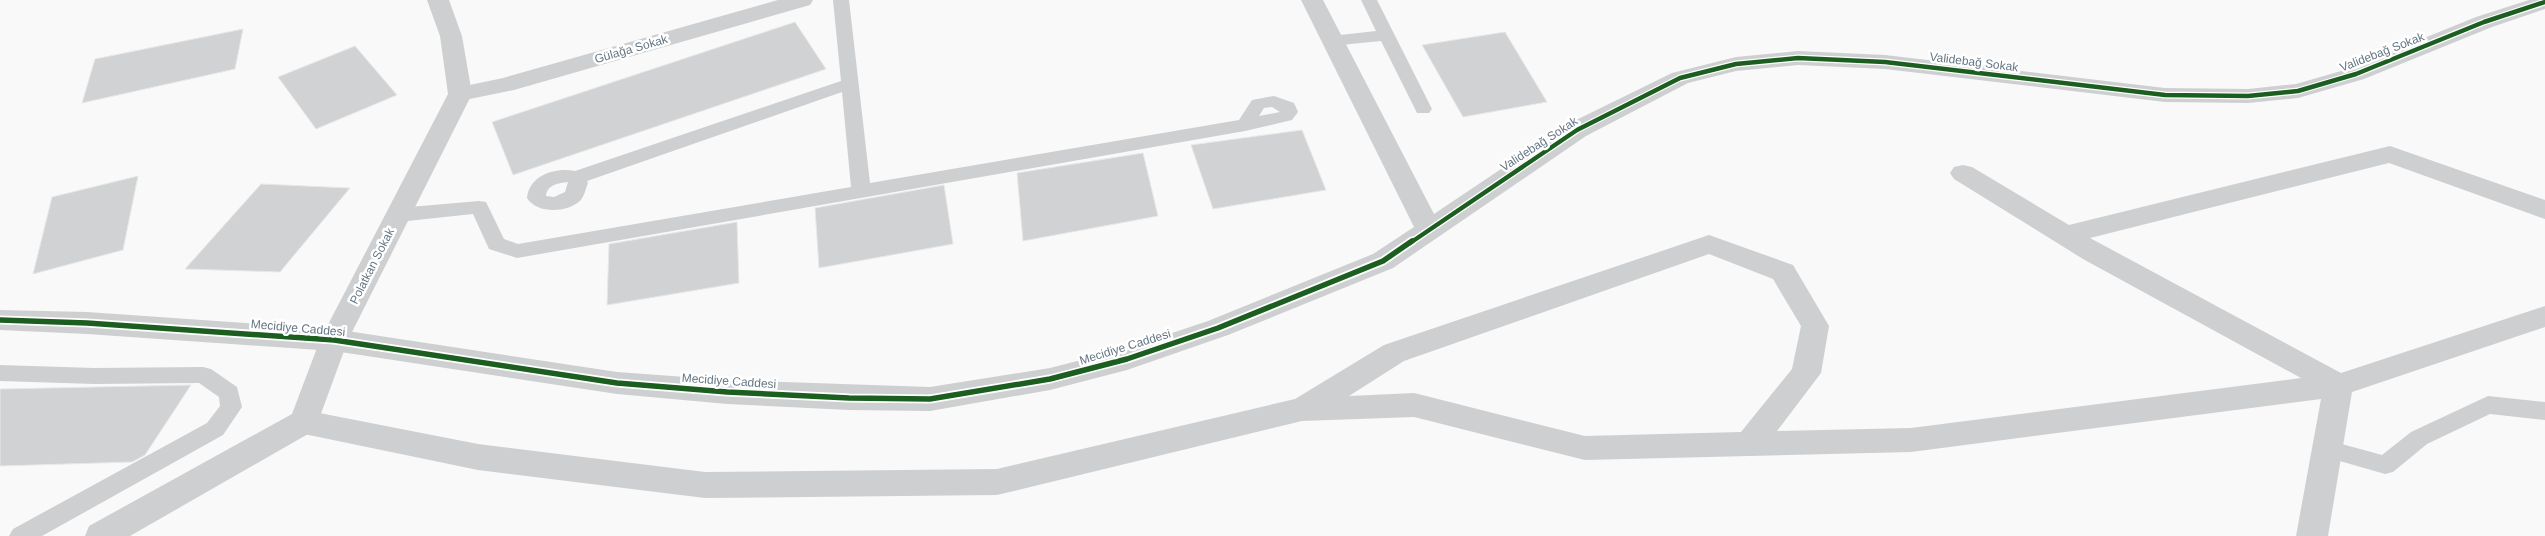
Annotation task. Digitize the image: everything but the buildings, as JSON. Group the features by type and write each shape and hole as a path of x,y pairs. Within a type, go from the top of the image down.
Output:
{"street":[{"path":"438,0 450,36 460,94"},
{"name":"Gülağa Sokak","path":"460,94 506,85 802,0"},
{"path":"1312,0 1428,229"},
{"name":"Validebağ Sokak","path":"1428,229 1577,130 1680,78 1736,64 1798,58 1876,62 2165,94 2248,96 2298,91 2356,74 2484,22 2545,2"},
{"name":"Polatkan Sokak","path":"304,422 334,340 460,94"},
{"path":"2065,236 2390,154 2545,210"},
{"path":"1963,173 2065,236 2338,385"},
{"name":"Mecidiye Caddesi","path":"0,320 87,322 334,340 617,383 765,394 930,399 1050,379 1126,359 1218,328 1383,261 1428,229"},
{"path":"1302,409 1394,353 1709,244 1783,272 1815,326 1806,373 1749,444"},
{"path":"101,536 304,422 478,457 705,485 997,482 1302,409 1414,405 1585,448 1911,440 2338,385 2545,316"},
{"path":"2318,534 2327,449 2338,385"}],"lane":[{"path":"841,0 861,192"},
{"path":"1369,0 1423,109"},
{"path":"1332,41 1388,35"},
{"path":"575,178 850,84"},
{"path":"398,215 479,207 496,244 518,251 1245,124"},
{"path":"0,374 94,376 203,375 229,394 231,408 215,429 20,536"},
{"path":"2327,449 2385,465 2419,438 2488,405 2545,412"}],"cycle path":[{"path":"0,320 87,323 334,340 617,383 727,392 849,398 930,399 1050,379 1127,359 1218,328 1383,261 1577,130 1680,78 1736,64 1798,58 1885,62 2165,95 2248,96 2298,91 2356,74 2484,22 2545,2"}]}
